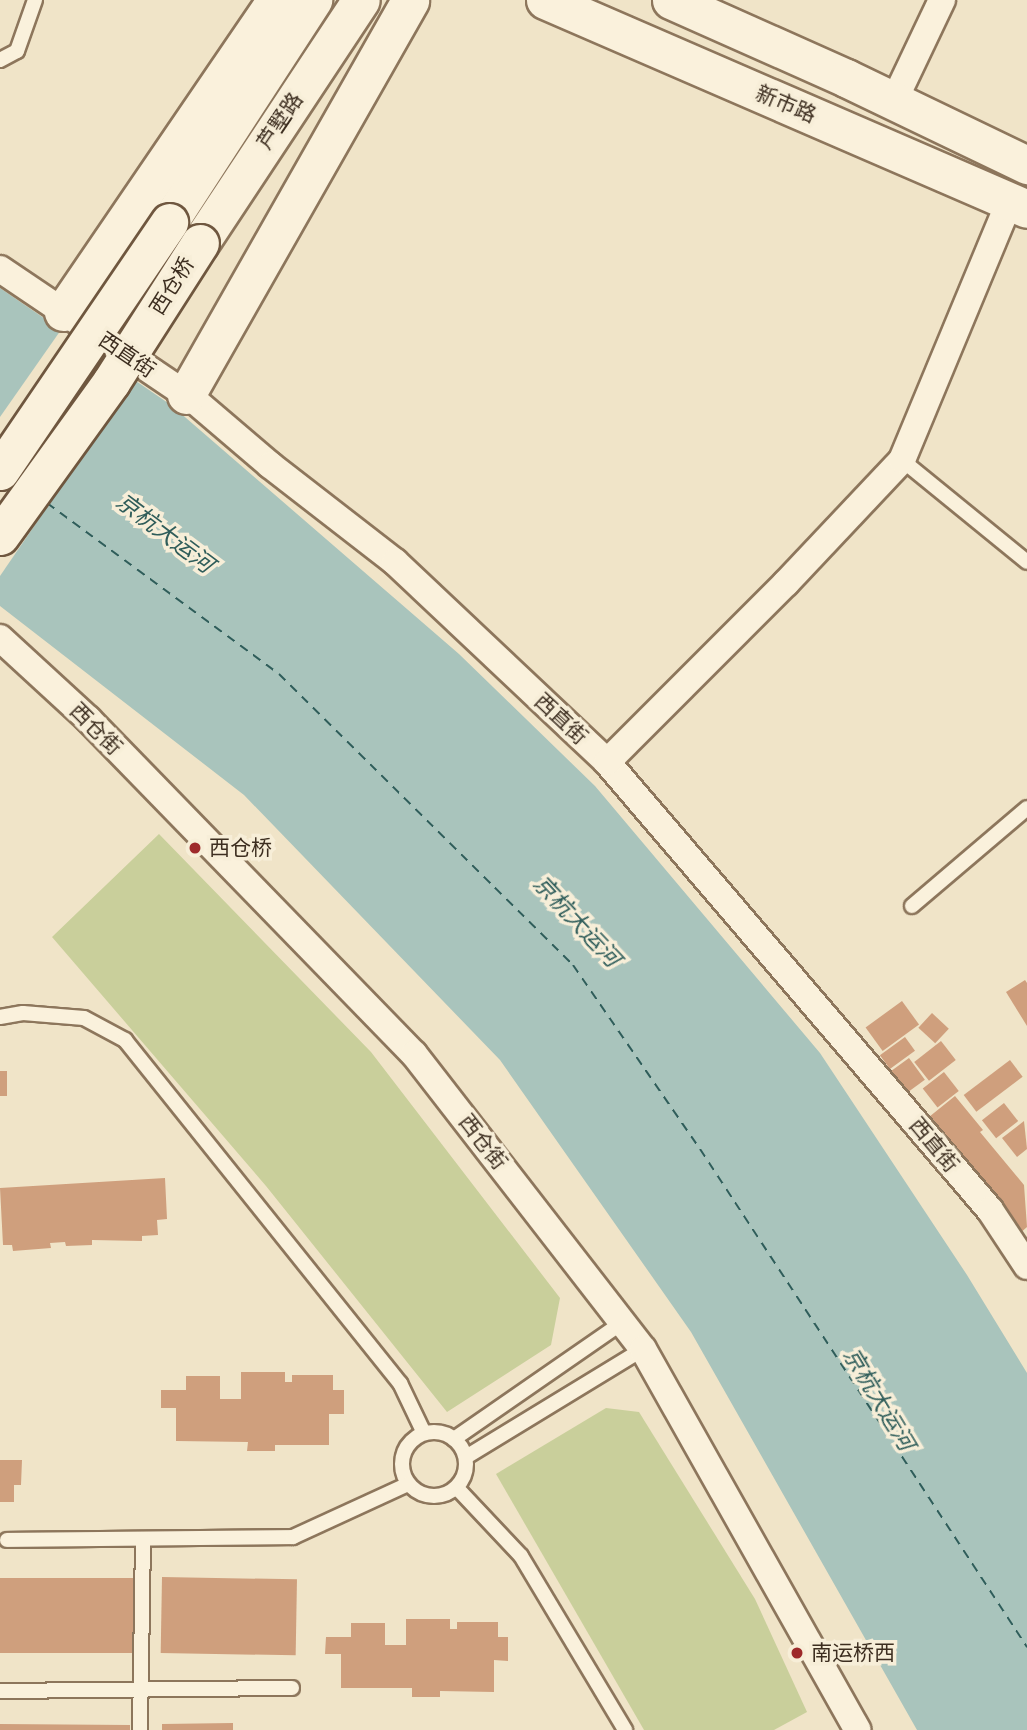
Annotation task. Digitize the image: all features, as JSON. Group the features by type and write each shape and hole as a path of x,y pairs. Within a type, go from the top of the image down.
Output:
{"main road":[{"path":"63,312 276,0"},
{"name":"芦墅路","path":"169,222 313,0"},
{"name":"芦墅路","path":"200,243 361,0"},
{"path":"186,395 410,0"},
{"name":"新市路","path":"545,0 1019,205"},
{"path":"671,0 894,101 1027,165"},
{"name":"西仓桥","path":"0,471 169,222"},
{"name":"西仓桥","path":"0,536 111,382 200,243"}],"street":[{"path":"894,101 942,0"},
{"path":"607,762 786,583 902,460 1019,205"},
{"name":"西直街","path":"0,269 186,395 395,562 607,762 990,1210 1027,1266"},
{"name":"西仓街","path":"0,638 88,719 414,1054 643,1349 858,1730"}],"lane":[{"path":"0,60 17,51 36,0"},
{"path":"902,460 1027,562"},
{"path":"912,906 1027,808"},
{"path":"0,1017 23,1013 84,1018 125,1040 400,1383 424,1433"},
{"path":"454,1438 623,1322"},
{"path":"466,1457 643,1349"},
{"path":"424,1433 445,1433 454,1438 466,1457 464,1479 457,1488 447,1494 425,1496 408,1483 401,1464 403,1454 408,1445 424,1433"},
{"path":"7,1540 293,1537 408,1483"},
{"path":"457,1488 521,1556 625,1730"},
{"path":"140,1730 143,1539"},
{"path":"0,1691 292,1688"}],"green space":[{"path":"159,834 371,1052 560,1298 551,1345 447,1412 266,1186 52,937"},
{"path":"606,1408 639,1412 755,1599 807,1712 774,1730 644,1730 496,1474"}],"water":[{"name":"京杭大运河","path":"0,288 171,405 459,654 595,786 820,1053 967,1275 1027,1373 1027,1730 917,1730 691,1332 500,1060 244,795 0,606"}],"pier":[{"path":"63,327 136,377 0,576 0,417"}],"building":[{"path":"1025,980 1027,983 1027,1026 1006,992"},
{"path":"902,1001 919,1024 883,1051 866,1027"},
{"path":"932,1013 949,1029 935,1043 918,1028"},
{"path":"905,1037 915,1051 890,1069 880,1055"},
{"path":"941,1041 956,1060 929,1081 914,1062"},
{"path":"909,1058 925,1080 902,1096 886,1074"},
{"path":"1010,1060 1023,1077 976,1112 964,1095"},
{"path":"0,1071 7,1071 7,1096 0,1096"},
{"path":"944,1072 959,1091 937,1108 923,1089"},
{"path":"955,1096 983,1130 980,1132 1024,1185 1027,1227 1019,1234 924,1121"},
{"path":"1004,1103 1018,1121 996,1138 982,1120"},
{"path":"1024,1121 1027,1149 1017,1157 1002,1138"},
{"path":"165,1178 167,1219 157,1220 158,1235 142,1236 142,1241 92,1240 92,1245 66,1246 65,1242 50,1243 51,1248 13,1251 12,1245 3,1245 0,1188"},
{"path":"241,1372 285,1372 285,1382 292,1382 292,1375 333,1375 333,1390 344,1390 344,1414 329,1414 329,1445 275,1445 275,1451 247,1451 248,1442 176,1441 176,1408 161,1408 161,1390 186,1390 186,1376 220,1376 220,1399 241,1399"},
{"path":"0,1460 22,1460 21,1485 14,1485 14,1502 0,1502"},
{"path":"162,1577 297,1579 296,1655 161,1653"},
{"path":"0,1578 135,1578 135,1653 0,1653"},
{"path":"406,1619 450,1619 450,1629 457,1629 457,1622 498,1622 498,1637 508,1637 508,1661 494,1660 494,1692 440,1691 440,1697 412,1697 412,1688 341,1688 341,1654 325,1654 326,1637 351,1637 351,1623 385,1623 385,1645 406,1645"},
{"path":"233,1723 233,1730 162,1730 162,1724"},
{"path":"0,1724 130,1725 130,1730 0,1730"}],"ferry route":[{"path":"47,503 279,674 573,965 700,1149 1027,1647"}],"place":[{"name":"西仓桥","path":"195,848"},
{"name":"南运桥西","path":"797,1653"}]}
